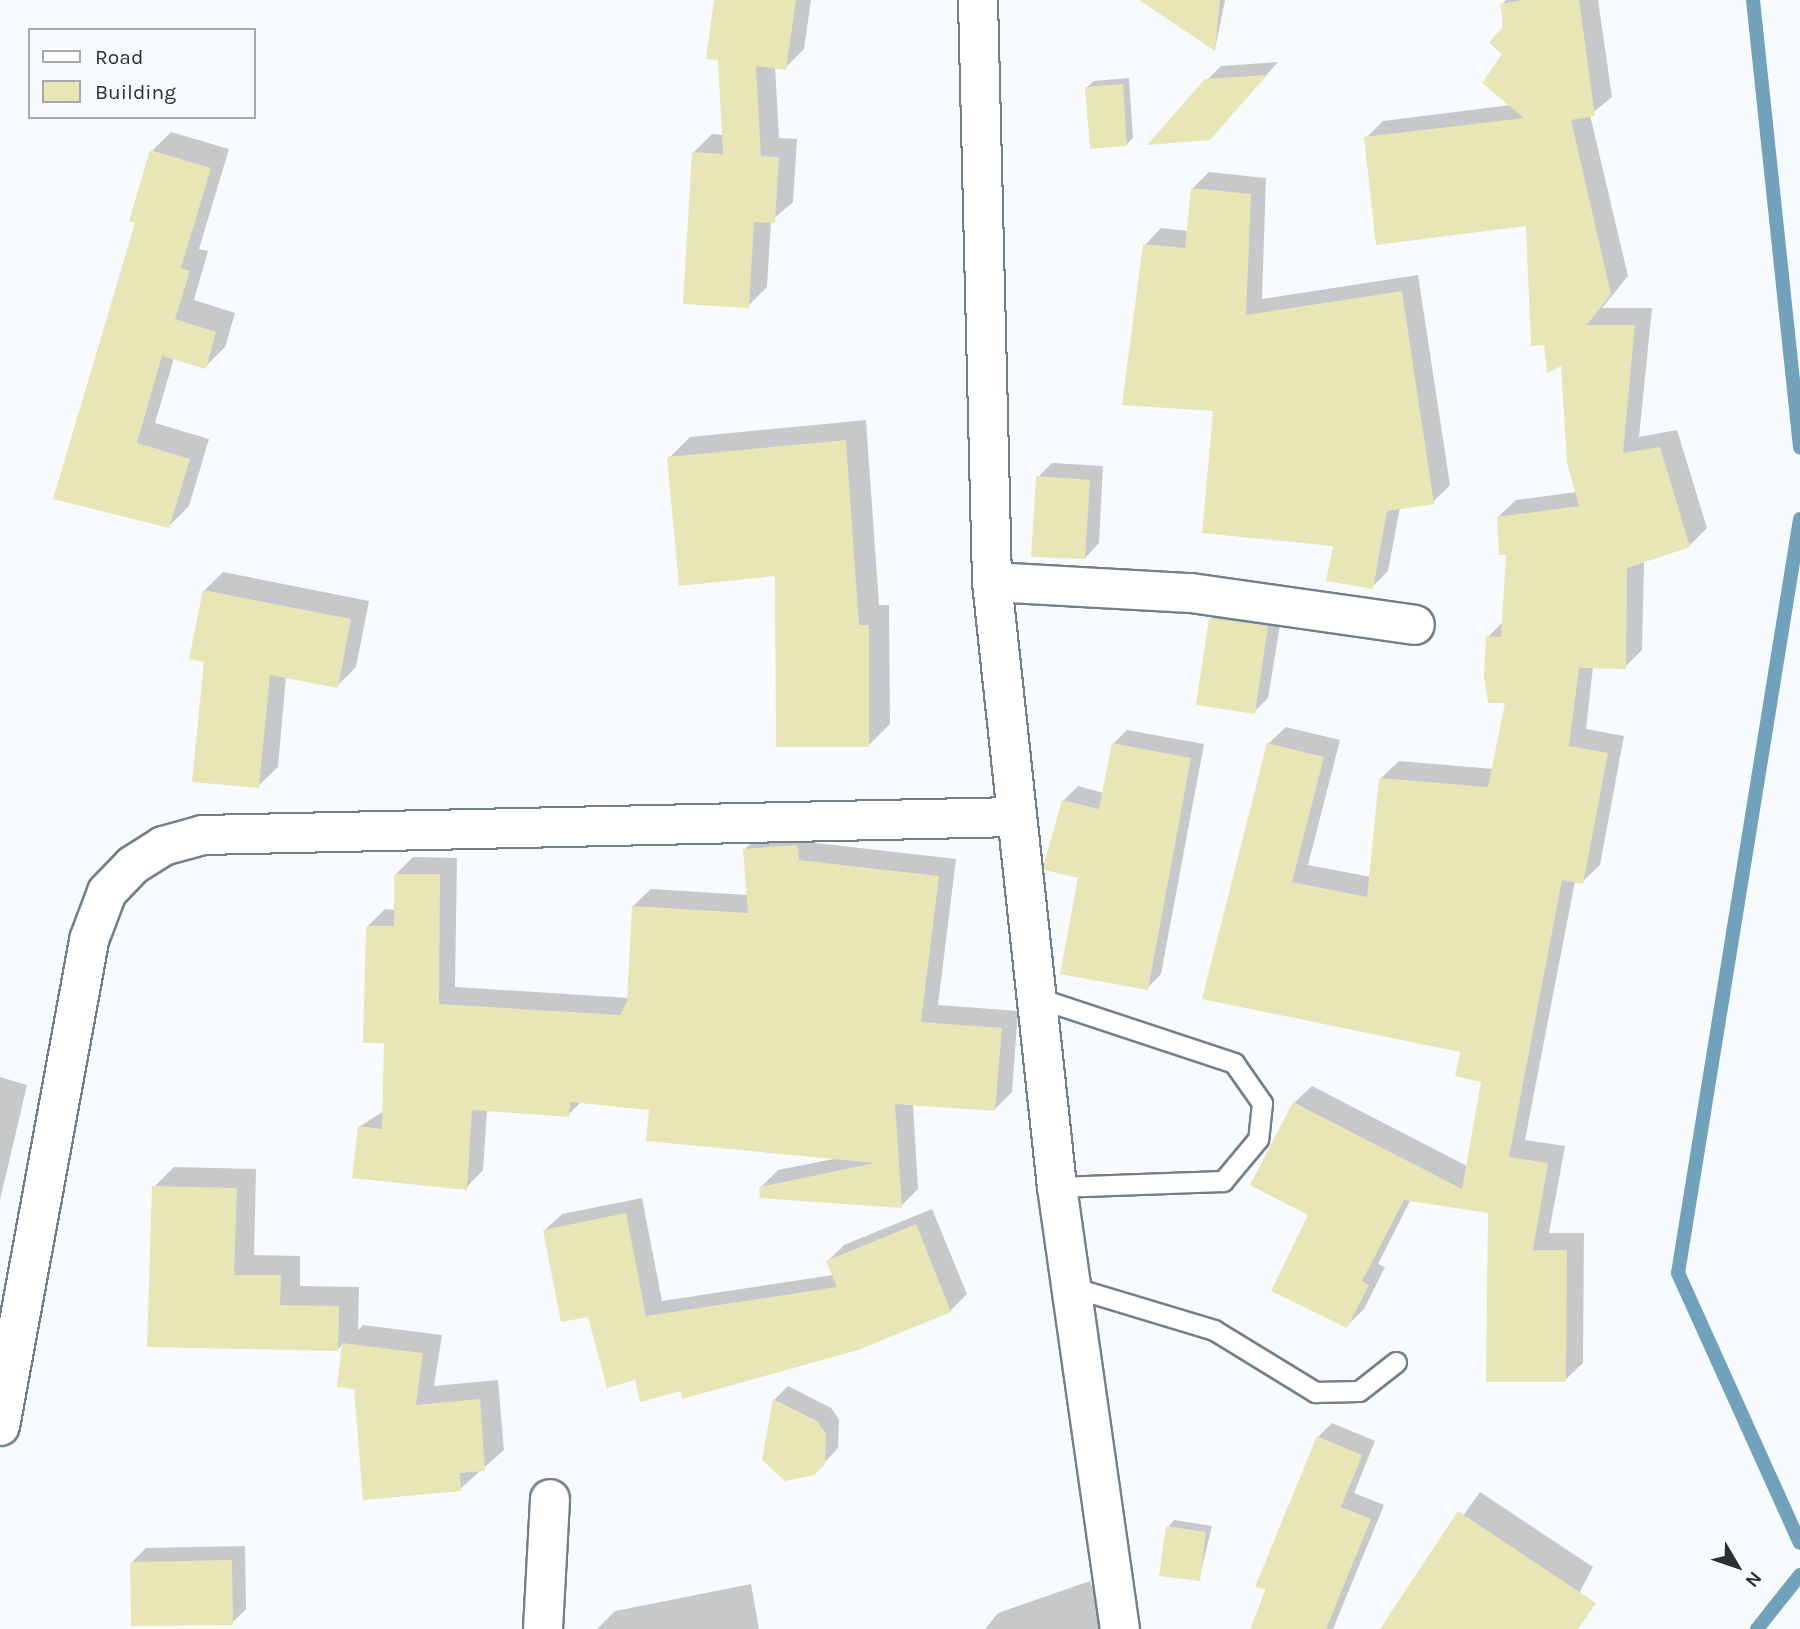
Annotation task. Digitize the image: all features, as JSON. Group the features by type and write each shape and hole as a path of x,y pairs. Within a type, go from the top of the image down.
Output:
{"street":[{"path":"978,0 992,582 1057,1187 1075,1288 1120,1629"},
{"path":"992,582 1191,593 1415,625"},
{"path":"0,1426 89,940 107,892 132,865 163,846 203,835 1016,817"},
{"path":"543,1629 550,1499"}],"lane":[{"path":"1035,998 1234,1063 1262,1103 1258,1139 1223,1181 1057,1187"},
{"path":"1075,1288 1214,1330 1315,1392 1359,1391 1396,1362"}],"building":[{"path":"714,0 796,0 786,70 756,66 761,156 779,157 775,223 754,222 749,308 683,304 692,152 723,154 718,60 706,59"},
{"path":"1139,0 1220,0 1215,51"},
{"path":"1522,0 1579,0 1595,116 1571,120 1611,294 1587,325 1635,325 1623,453 1660,447 1690,547 1627,568 1626,669 1579,668 1569,746 1608,753 1583,884 1562,880 1509,1157 1548,1163 1533,1250 1567,1250 1566,1382 1486,1382 1488,1213 1404,1200 1362,1281 1369,1285 1347,1328 1271,1291 1308,1215 1250,1185 1293,1102 1462,1189 1481,1082 1455,1076 1460,1052 1202,999 1267,743 1324,757 1292,882 1367,897 1379,778 1488,787 1505,703 1488,703 1484,677 1486,636 1501,637 1506,555 1499,555 1497,517 1579,506 1567,463 1561,366 1547,373 1544,345 1531,346 1526,226 1376,245 1364,137 1524,118 1482,83 1502,54 1489,43 1504,25 1500,4"},
{"path":"1267,75 1210,140 1147,145 1205,79"},
{"path":"1123,84 1127,146 1090,149 1085,87"},
{"path":"150,150 211,168 181,268 190,271 175,319 216,332 206,369 162,356 137,443 190,459 169,528 53,499 135,223 129,221"},
{"path":"1191,188 1251,194 1246,315 1402,291 1434,504 1387,511 1373,589 1326,581 1333,546 1202,533 1213,411 1122,405 1143,244 1185,248"},
{"path":"846,440 859,625 869,625 869,747 776,747 775,576 679,586 667,457"},
{"path":"1036,476 1090,480 1085,559 1031,557"},
{"path":"203,590 351,619 338,688 270,675 259,788 192,782 204,662 189,659"},
{"path":"1209,618 1268,626 1255,714 1196,705"},
{"path":"1112,743 1191,758 1148,990 1060,974 1078,878 1045,870 1044,864 1062,800 1099,809"},
{"path":"798,845 799,860 939,876 921,1022 1002,1028 995,1111 895,1104 902,1208 760,1198 759,1187 875,1163 646,1141 649,1110 570,1102 569,1117 472,1110 467,1190 352,1178 358,1126 382,1129 384,1043 363,1043 366,926 394,926 394,874 440,874 439,1004 620,1015 627,1002 632,906 748,913 743,849"},
{"path":"152,1186 237,1188 234,1275 281,1275 280,1305 339,1306 338,1351 147,1347"},
{"path":"626,1213 646,1316 837,1287 826,1261 916,1224 951,1312 858,1350 682,1399 681,1391 640,1402 635,1380 607,1388 588,1317 561,1322 543,1230"},
{"path":"342,1343 423,1353 416,1405 480,1399 485,1471 460,1473 461,1491 363,1500 354,1389 337,1387"},
{"path":"773,1399 817,1421 826,1434 825,1464 814,1475 785,1481 762,1460"},
{"path":"1317,1436 1362,1455 1341,1507 1371,1519 1326,1629 1250,1629 1266,1589 1255,1587"},
{"path":"1458,1511 1596,1603 1578,1629 1380,1629"},
{"path":"1166,1526 1206,1532 1200,1581 1159,1576"},
{"path":"232,1560 233,1625 131,1626 130,1562"}],"waterway":[{"path":"1753,0 1800,448"},
{"path":"1800,519 1678,1273 1800,1543"},
{"path":"1757,1629 1800,1575"}]}
